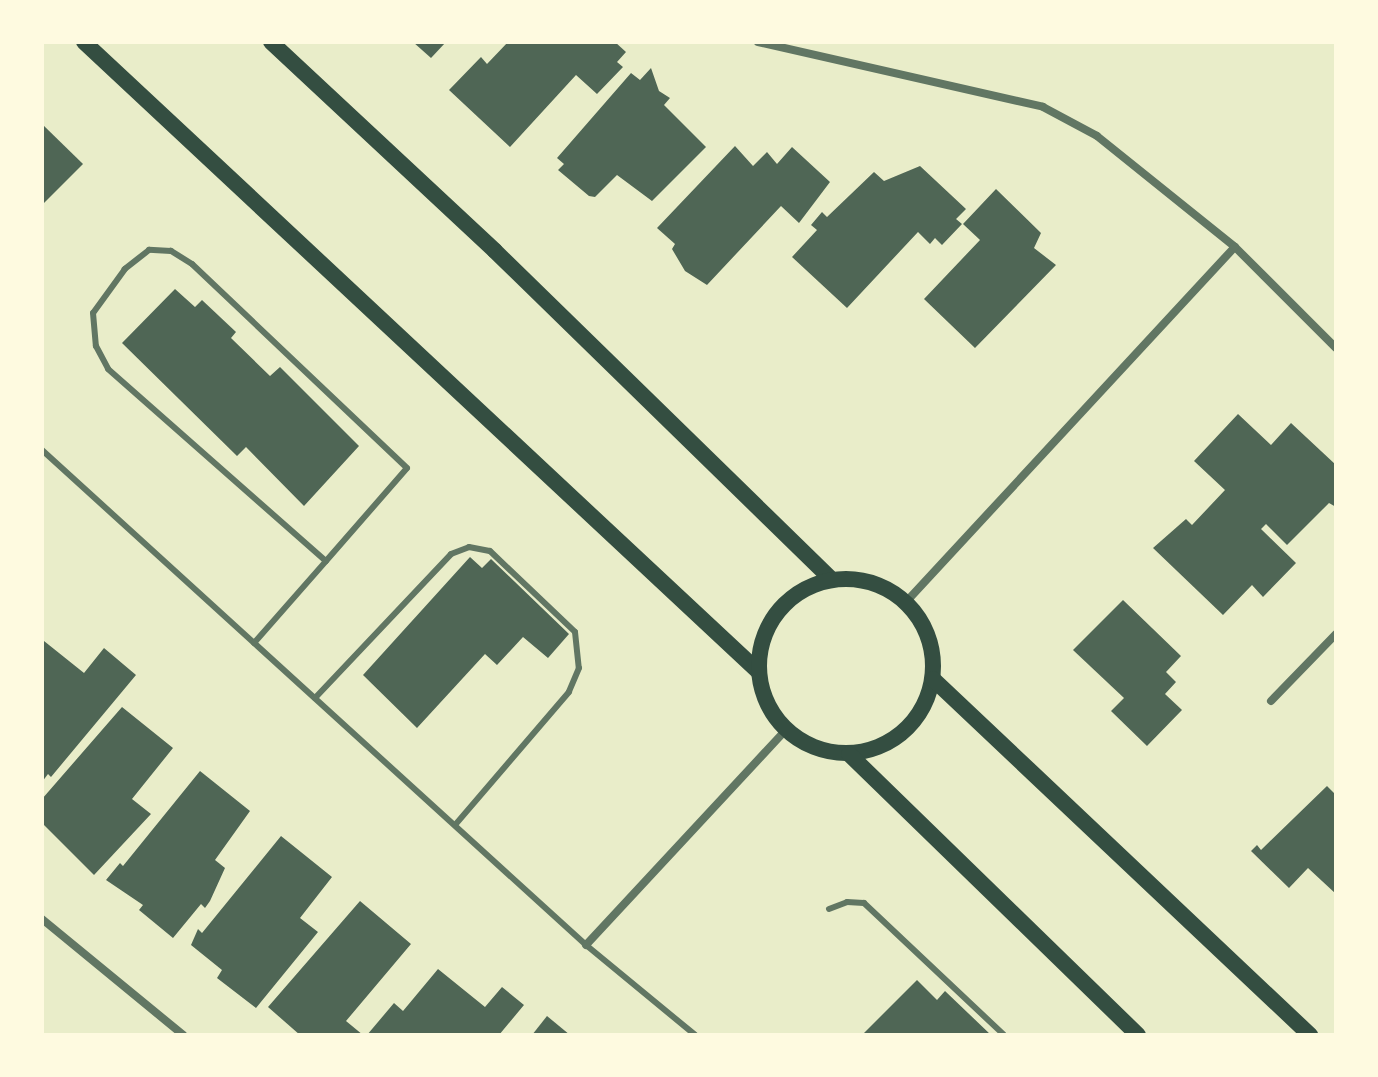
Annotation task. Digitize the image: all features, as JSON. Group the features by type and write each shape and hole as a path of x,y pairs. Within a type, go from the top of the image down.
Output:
{"main road":[{"path":"84,42 759,672"},
{"path":"271,42 495,251 831,579"},
{"path":"831,579 877,583 906,602 927,630 933,679 911,726 883,746 849,754 816,748 786,730 766,702 759,672 764,634 782,605 810,585 831,579"},
{"path":"933,679 1310,1035"},
{"path":"849,754 1138,1035"}],"street":[{"path":"758,42 1043,107 1097,136 1235,247 1336,348"},
{"path":"906,602 1235,247"},
{"path":"1271,701 1336,634"},
{"path":"586,945 786,730"},
{"path":"42,919 183,1035"}],"lane":[{"path":"254,643 326,561 407,468 192,264 171,251 149,250 125,269 93,313 96,346 108,369 326,561"},
{"path":"42,450 586,945 695,1035"},
{"path":"315,698 451,554 469,547 490,551 575,632 579,668 569,692 455,825"},
{"path":"829,909 847,902 864,903 1004,1035"}],"building":[{"path":"413,42 446,42 431,58"},
{"path":"508,42 615,42 626,52 617,62 623,67 597,94 576,75 510,147 449,90 481,57 487,64"},
{"path":"651,68 659,91 670,98 664,105 706,147 652,201 617,175 595,197 589,196 558,170 564,164 557,158 631,73 640,80"},
{"path":"42,124 83,164 42,205"},
{"path":"735,146 753,166 767,152 777,164 792,147 830,182 799,223 781,206 707,285 685,271 672,249 675,244 657,228"},
{"path":"920,166 966,209 956,219 962,224 942,245 935,238 930,244 918,232 847,308 792,257 817,230 811,225 822,212 827,217 874,172 884,181"},
{"path":"996,189 1041,233 1034,248 1056,265 975,348 924,299 980,240 963,224"},
{"path":"175,289 195,307 202,300 236,332 231,338 270,376 280,367 359,446 304,506 246,447 237,456 122,343"},
{"path":"1238,414 1271,445 1291,423 1336,465 1336,507 1329,503 1287,545 1266,524 1261,529 1296,563 1263,597 1252,585 1223,615 1153,548 1186,519 1192,525 1225,490 1194,461"},
{"path":"470,557 482,568 491,559 569,634 548,658 523,637 497,665 485,654 417,728 363,675"},
{"path":"1123,600 1181,656 1166,672 1176,682 1165,694 1182,710 1147,746 1111,711 1124,698 1073,650"},
{"path":"44,641 84,673 104,648 136,675 51,777 48,774 42,782"},
{"path":"122,707 173,748 132,799 151,814 94,875 42,823 42,799"},
{"path":"200,771 250,811 215,860 225,868 210,901 205,908 201,904 173,938 139,910 143,905 106,880 120,863 123,866"},
{"path":"1327,786 1336,795 1336,894 1308,868 1289,888 1251,851 1257,845 1261,850"},
{"path":"281,836 332,877 300,918 318,932 256,1008 217,978 222,970 191,945 198,929 202,933"},
{"path":"360,901 411,944 346,1021 363,1035 300,1035 268,1007"},
{"path":"438,969 485,1007 502,987 524,1005 499,1035 367,1035 394,1003 403,1011"},
{"path":"917,980 937,1000 945,991 991,1035 862,1035"},
{"path":"547,1016 570,1035 532,1035"}]}
